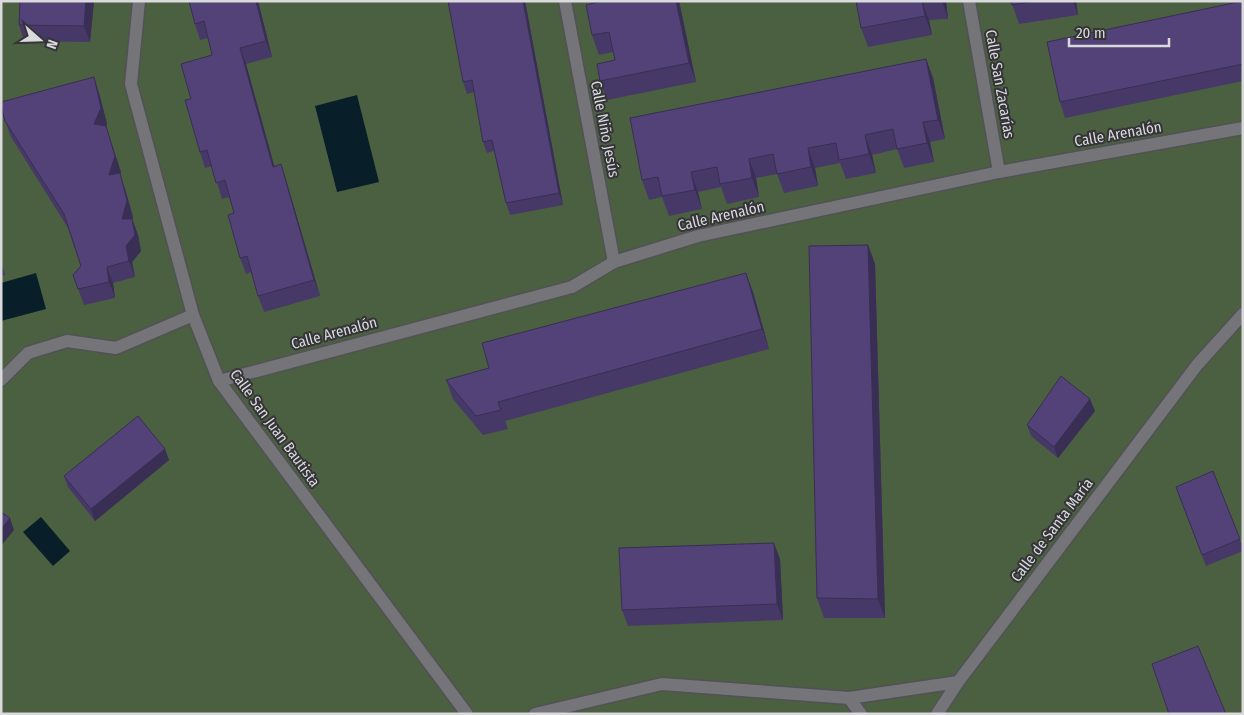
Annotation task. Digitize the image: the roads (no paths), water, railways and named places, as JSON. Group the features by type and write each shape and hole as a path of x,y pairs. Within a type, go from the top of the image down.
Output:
{"street":[{"name":"Calle San Juan Bautista","path":"139,1 131,84 193,315 219,381 467,714"},
{"name":"Calle Niño Jesús","path":"565,1 614,262"},
{"name":"Calle San Zacarías","path":"970,1 999,172"},
{"name":"Calle Arenalón","path":"219,381 572,287 614,262 698,236 999,172 1243,128"},
{"name":"Calle de Santa María","path":"937,714 958,682 1197,365 1243,314"},
{"path":"1,380 28,353 67,341 116,348 193,315"},
{"path":"535,714 662,684 849,698 958,682"},
{"path":"849,698 861,714"}],"water":[{"path":"357,95 379,182 337,192 315,106"},
{"path":"36,273 46,309 1,321 1,283"},
{"path":"41,517 70,551 53,566 23,532"}]}
